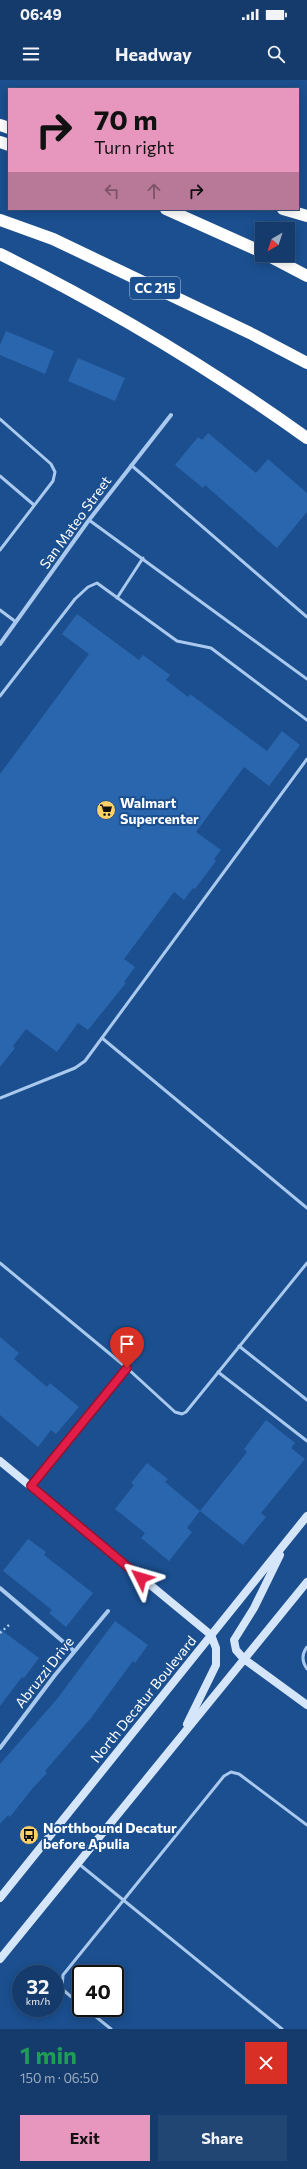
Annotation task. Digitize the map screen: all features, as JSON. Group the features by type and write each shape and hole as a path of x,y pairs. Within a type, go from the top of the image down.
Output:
{"highway":[{"path":"168,210 255,249"},
{"path":"286,210 307,216"},
{"name":"CC 215","path":"0,220 60,243 250,333 307,363"},
{"path":"0,254 64,286 165,344 218,377 307,438"},
{"path":"281,262 307,276"}],"main road":[{"path":"0,1460 211,1635 216,1648 216,1665 181,1735"},
{"name":"North Decatur Boulevard","path":"0,1898 307,1516"},
{"path":"287,1542 254,1608 234,1640 236,1650 244,1659 307,1705"},
{"path":"0,1959 307,1582"}],"street":[{"name":"San Mateo Street","path":"0,642 89,520 171,415"},
{"path":"0,1588 74,1651"},
{"name":"Abruzzi Drive","path":"0,1748 74,1651 108,1611"}],"lane":[{"path":"0,419 51,464 55,472 53,481 0,550"},
{"path":"131,465 307,617"},
{"path":"0,476 34,505"},
{"path":"89,520 307,679"},
{"path":"117,598 143,558"},
{"path":"0,696 75,599 88,587 97,583 177,641 211,648 307,720"},
{"path":"0,610 16,622"},
{"path":"0,1098 75,1068 84,1061 307,759"},
{"path":"102,1038 307,1208"},
{"path":"0,1263 127,1368 176,1412 182,1414 186,1412 307,1264"},
{"path":"239,1346 307,1400"},
{"path":"31,1486 127,1368"},
{"path":"218,1372 307,1441"},
{"path":"307,1647 304,1651 302,1659 307,1669"},
{"path":"72,1997 62,1989 63,1975 224,1776 231,1772 239,1774 307,1825"},
{"path":"78,1864 282,2029"},
{"path":"96,2017 111,2029"}],"path":[{"path":"0,1633 9,1625"}],"building":[{"path":"6,331 54,351 45,374 0,355 0,345"},
{"path":"78,358 125,378 115,401 68,381"},
{"path":"208,433 256,473 268,459 307,493 307,512 277,548 205,485 203,488 175,465 198,437 202,440"},
{"name":"Walmart Supercenter","path":"77,614 139,660 143,655 170,675 166,680 188,697 190,694 267,751 282,731 300,745 269,786 244,767 196,832 221,850 214,859 216,861 195,889 193,888 184,900 174,892 124,959 135,967 124,982 126,983 88,1030 78,1023 57,1052 26,1029 13,1046 15,1048 0,1067 0,774 89,654 62,634"},
{"path":"0,1337 19,1353 14,1359 47,1387 50,1383 79,1407 56,1434 51,1430 38,1447 0,1415"},
{"path":"266,1420 295,1443 291,1448 305,1459 261,1513 266,1517 243,1545 200,1511 247,1452 244,1449"},
{"path":"147,1463 168,1479 165,1482 200,1511 187,1528 192,1532 169,1561 141,1538 145,1533 115,1509 134,1485 131,1483"},
{"path":"28,1539 46,1552 44,1555 93,1593 66,1627 49,1613 52,1610 3,1571"},
{"path":"115,1621 148,1645 135,1663 133,1661 91,1718 45,1771 47,1773 10,1817 8,1815 0,1824 0,1764 57,1699"},
{"path":"0,1629 39,1658 24,1678 22,1677 0,1706"}],"place":[{"name":"Walmart Supercenter","path":"106,810"},
{"name":"Northbound Decatur before Apulia","path":"29,1835"}],"route":[{"path":"127,1368 31,1486 141,1578"}]}
